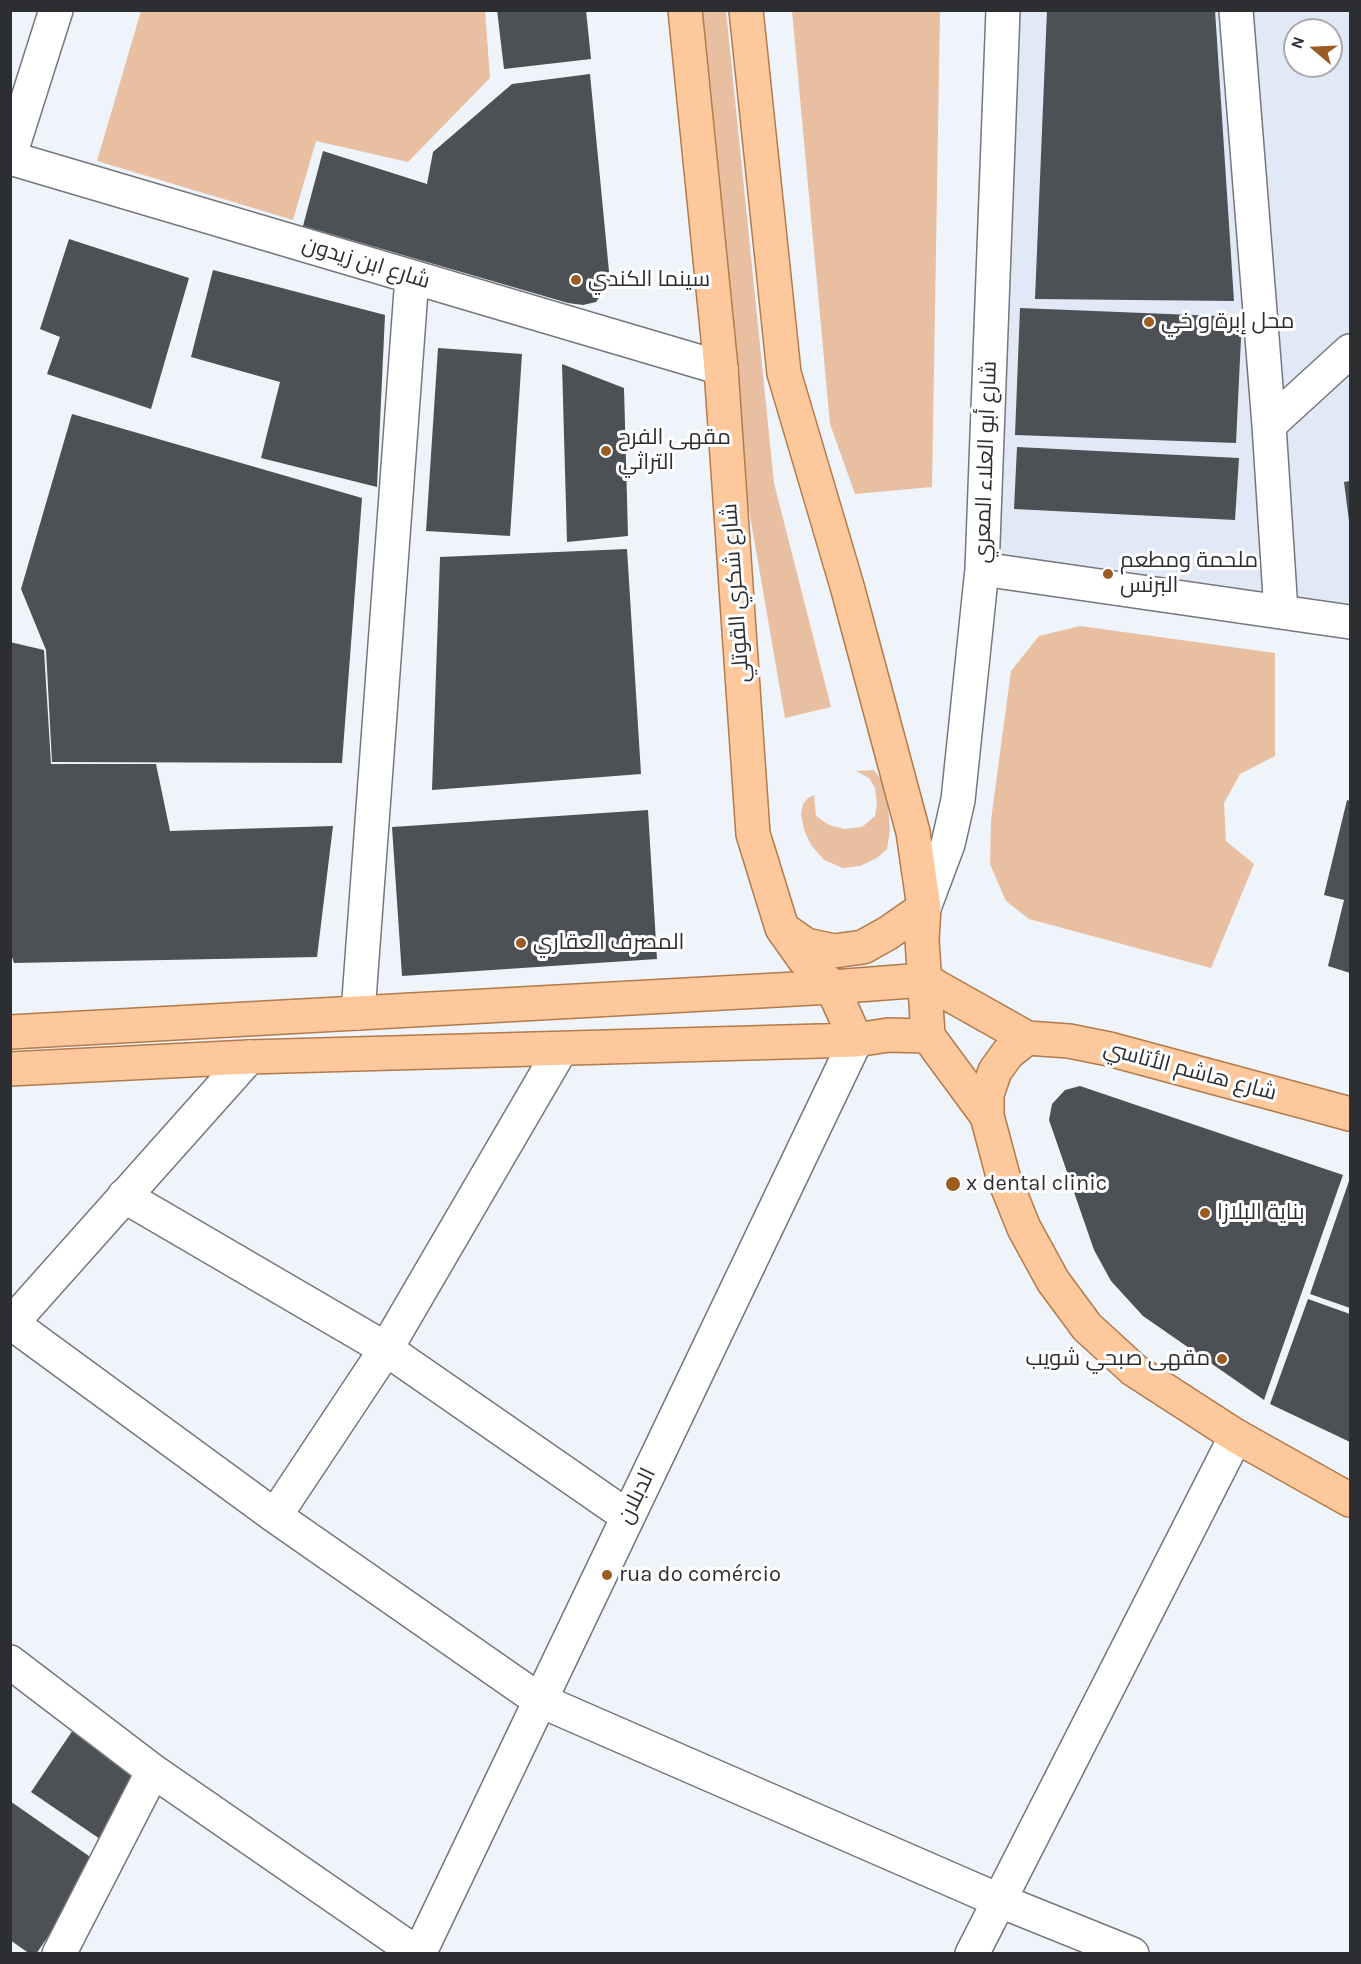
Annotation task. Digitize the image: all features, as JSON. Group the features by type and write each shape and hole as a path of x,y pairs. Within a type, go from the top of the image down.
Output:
{"main road":[{"name":"شارع شكري القوتلي","path":"685,10 721,368 753,834 782,928 804,959 832,987 856,1040"},
{"path":"746,10 784,373 847,586 913,832 924,908 922,939 928,1036 987,1116"},
{"path":"782,928 806,945 834,951 863,947 924,908"},
{"path":"10,1032 924,980 1027,1038 1008,1053 995,1071 987,1094 987,1116 1003,1176 1024,1228 1053,1281 1087,1327 1134,1370 1236,1436 1350,1500"},
{"path":"10,1069 249,1056 561,1049 856,1040 888,1035 928,1036"},
{"name":"شارع هاشم الأتاسي","path":"1027,1038 1069,1041 1109,1049 1350,1114"}],"street":[{"path":"10,157 56,10"},
{"name":"شارع أبو العلاء المعري","path":"924,908 948,844 958,800 982,569 1003,10"},
{"path":"1236,10 1269,425 1281,612"},
{"name":"شارع ابن زيدون","path":"10,157 721,368"},
{"path":"358,1013 412,277"},
{"path":"1269,425 1350,351"},
{"path":"982,569 1350,622"},
{"name":"الدبلان","path":"418,1953 856,1040"},
{"path":"275,1516 386,1349 561,1049"},
{"path":"249,1056 11,1323 275,1516 539,1701 998,1900 1132,1953"},
{"path":"124,1196 386,1349 627,1516"},
{"path":"972,1953 1236,1436"},
{"path":"10,1662 153,1770 418,1953"},
{"path":"59,1953 153,1770"}],"shaded area":[{"path":"141,11 485,11 490,78 408,162 316,141 293,220 97,161"},
{"path":"694,11 726,11 774,483 831,707 785,718 736,435"},
{"path":"792,11 940,11 932,487 855,494 830,424"},
{"path":"1003,11 1350,11 1350,623 982,569"},
{"path":"1080,626 1275,653 1275,756 1240,774 1224,803 1226,841 1254,864 1211,968 1029,919 1006,901 990,864 991,820 1011,671 1039,636"},
{"path":"874,770 882,781 888,806 890,831 887,849 877,858 860,866 843,868 824,860 811,845 804,830 801,814 803,804 814,795 816,816 829,825 844,829 862,827 875,816 877,804 875,788 869,778 856,771"}],"building":[{"path":"497,10 586,10 591,59 504,69"},
{"path":"1047,10 1215,10 1234,301 1035,299"},
{"path":"590,74 610,282 596,302 583,305 568,303 303,226 323,151 427,184 433,152 512,84"},
{"path":"69,239 189,278 151,409 47,374 60,337 40,329"},
{"path":"213,270 385,315 377,487 261,458 280,382 191,357"},
{"path":"1020,308 1242,317 1236,443 1015,435"},
{"path":"438,348 522,354 510,536 426,531"},
{"path":"562,364 624,388 628,536 567,542"},
{"path":"72,414 362,498 342,763 52,762 46,650 21,589"},
{"path":"1017,447 1239,458 1235,520 1014,509"},
{"path":"1350,481 1350,521 1349,521 1344,482"},
{"path":"627,549 641,774 432,790 440,557"},
{"path":"10,642 44,650 51,764 156,764 170,831 333,826 317,957 14,963 10,951"},
{"path":"1347,800 1350,801 1350,973 1328,966 1344,900 1324,895"},
{"path":"648,810 657,959 402,976 392,827"},
{"name":"بناية البلازا","path":"1080,1086 1343,1175 1264,1400 1143,1316 1111,1281 1094,1250 1049,1120 1052,1104 1065,1090"},
{"path":"1350,1178 1350,1308 1310,1294"},
{"path":"1308,1299 1350,1314 1350,1442 1270,1404"},
{"path":"77,1724 149,1773 103,1841 31,1792"},
{"path":"10,1801 99,1863 36,1954 30,1954 10,1940"}],"place":[{"name":"سينما الكندي","path":"576,280"},
{"name":"محل إبرة و خي","path":"1149,322"},
{"name":"مقهى الفرح التراثي","path":"606,451"},
{"name":"ملحمة ومطعم البرنس","path":"1108,574"},
{"name":"المصرف العقاري","path":"521,943"},
{"name":"x dental clinic","path":"953,1184"},
{"name":"بناية البلازا","path":"1205,1213"},
{"name":"مقهى صبحي شويب","path":"1222,1359"},
{"name":"rua do comércio","path":"607,1575"}]}
